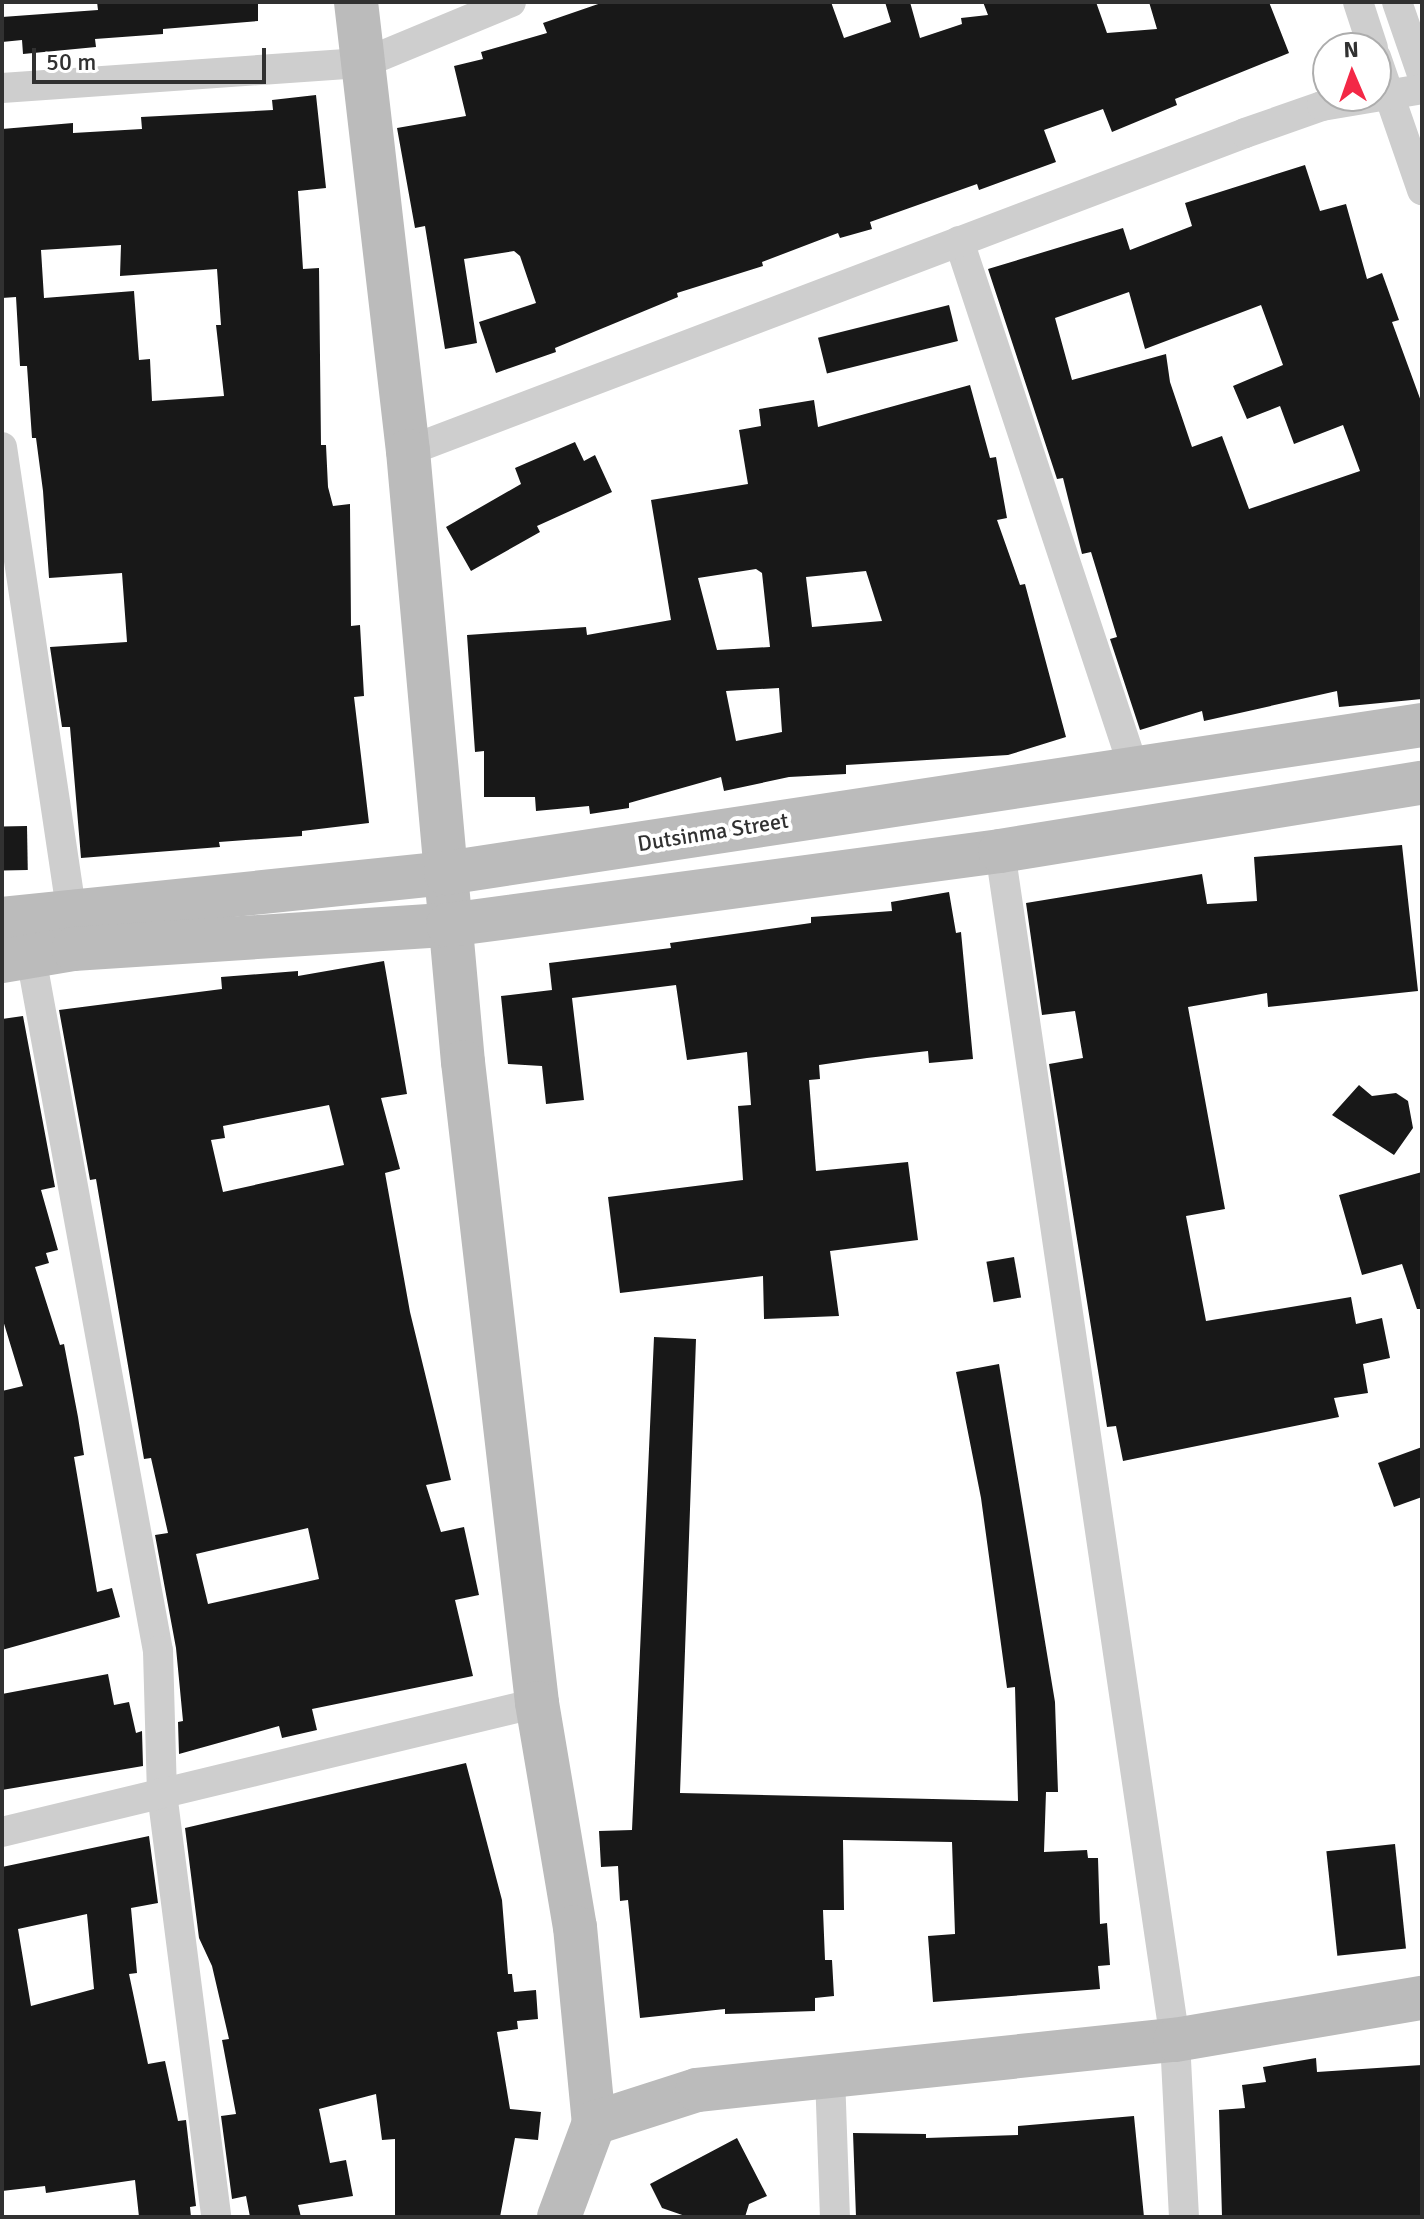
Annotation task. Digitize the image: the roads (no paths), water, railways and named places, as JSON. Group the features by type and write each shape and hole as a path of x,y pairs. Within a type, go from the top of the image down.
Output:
{"street":[{"path":"356,2 408,451 448,925 537,1703 575,1927 594,2123 559,2217"},
{"path":"2,88 364,63 511,2"},
{"path":"1358,2 1368,32"},
{"path":"1397,2 1422,74"},
{"path":"1392,93 1422,89"},
{"path":"1392,105 1422,190"},
{"path":"408,451 1312,110"},
{"path":"959,241 1134,769"},
{"path":"2,447 71,910"},
{"name":"Dutsinma Street","path":"2,919 446,873 1422,725"},
{"path":"216,2217 162,1793 158,1651 17,959 73,949 448,925 1000,851 1422,783"},
{"path":"1000,851 1175,2040 1184,2217"},
{"path":"2,1832 537,1703"},
{"path":"594,2123 697,2090 1175,2040 1422,1998"},
{"path":"830,2075 835,2217"}]}
